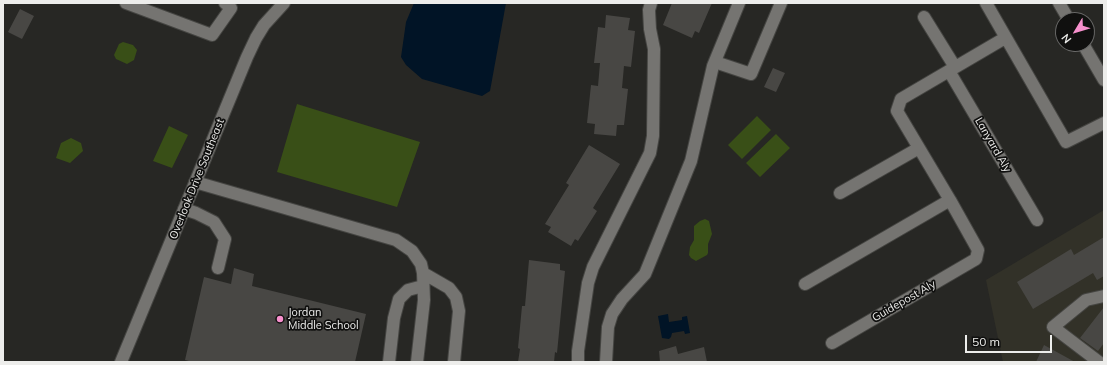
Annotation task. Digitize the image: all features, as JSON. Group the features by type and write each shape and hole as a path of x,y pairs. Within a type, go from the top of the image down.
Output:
{"street":[{"path":"126,3 212,34 231,8 225,3"},
{"path":"578,362 578,351 588,284 593,267 650,153 653,136 654,49 650,29 649,10 651,3"},
{"path":"606,362 608,327 612,314 622,299 645,274 691,161 714,62 739,3"},
{"path":"714,62 751,74 781,3"},
{"path":"986,3 1066,142 1104,123"},
{"path":"1059,3 1064,12"},
{"name":"Overlook Drive Southeast","path":"121,362 250,51 264,25 280,4"},
{"name":"Lanyard Aly","path":"924,17 1036,220"},
{"path":"805,284 950,200 897,111 901,99 1005,38"},
{"path":"1088,52 1104,80"},
{"path":"840,193 919,148"},
{"path":"195,182 396,240 412,251 421,264 423,273 424,300 417,362"},
{"name":"Guidepost Aly","path":"832,343 976,259 978,250 950,200"},
{"path":"184,209 214,222 225,239 218,268"},
{"path":"423,273 449,288 456,297 459,311 454,362"},
{"path":"389,362 394,318 399,299 408,290 423,286"},
{"path":"1099,362 1053,327 1086,300 1104,296"}],"shaded area":[{"path":"1104,210 1104,362 1003,362 986,280"}],"green space":[{"path":"123,42 133,45 137,50 134,60 127,64 116,59 114,55 119,44"},
{"path":"297,104 420,142 397,207 277,172"},
{"path":"757,116 771,130 742,159 728,145"},
{"path":"169,126 188,135 172,168 153,161"},
{"path":"776,134 790,148 760,177 746,163"},
{"path":"71,138 81,143 83,151 70,163 56,158 61,143"},
{"path":"705,219 709,221 712,234 708,244 708,253 696,261 689,255 690,247 694,240 694,226"}],"water":[{"path":"414,3 506,3 490,91 482,96 422,79 406,65 401,57 406,22"},
{"path":"668,314 669,322 682,320 682,317 687,316 690,333 685,334 684,331 672,333 669,339 662,338 658,316"}],"building":[{"path":"672,3 712,3 699,33 695,31 692,38 663,25"},
{"path":"20,9 34,16 22,39 8,32"},
{"path":"606,15 630,18 628,30 635,31 631,67 624,66 622,88 628,89 624,125 617,125 616,136 594,134 595,124 587,123 591,85 598,86 600,63 594,63 598,27 605,28"},
{"path":"773,68 785,73 776,92 764,87"},
{"path":"589,145 620,164 593,208 597,211 578,241 575,239 571,246 548,232 551,227 545,224 569,185 566,183"},
{"path":"1104,237 1104,276 1097,280 1093,273 1033,309 1017,282 1071,249 1074,255"},
{"path":"529,260 560,264 560,270 565,271 557,353 555,352 554,362 518,362 522,306 525,306"},
{"name":"Jordan Middle School","path":"234,268 254,274 252,286 366,314 355,362 193,362 185,360 204,277 231,284"},
{"path":"1104,307 1104,343 1098,351 1080,338"},
{"path":"1044,345 1075,362 1036,362"},
{"path":"676,346 678,354 704,347 707,362 660,362 659,351"}],"place":[{"name":"Jordan Middle School","path":"280,319"}]}
